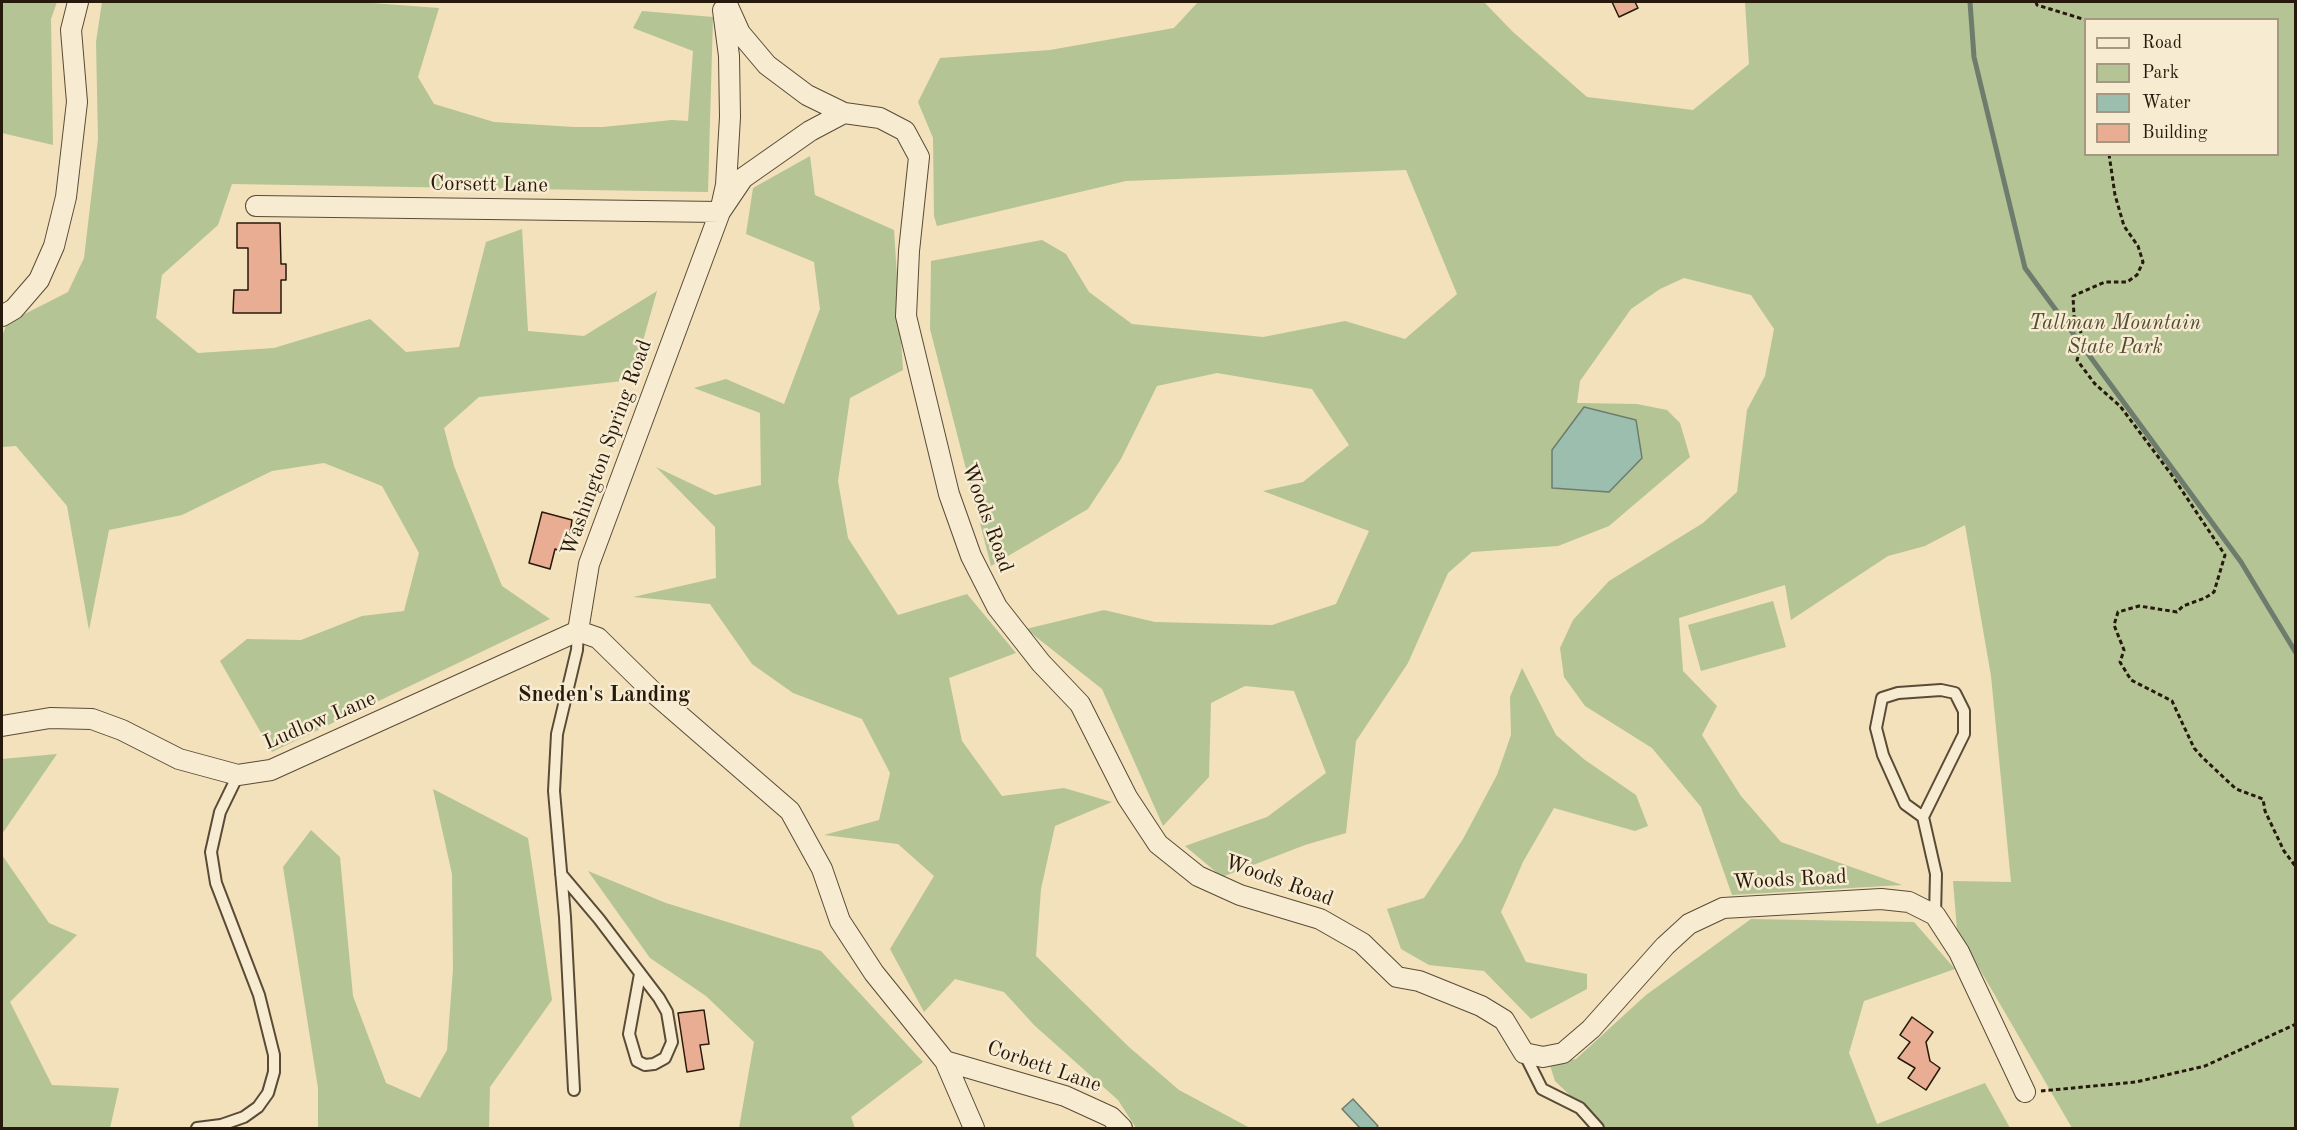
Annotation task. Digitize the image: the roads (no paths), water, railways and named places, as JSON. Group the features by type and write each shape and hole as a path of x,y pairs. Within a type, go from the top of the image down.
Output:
{"street":[{"path":"2,316 14,309 39,280 54,246 66,197 77,102 71,30 78,2"},
{"name":"Woods Road","path":"724,2 740,33 767,65 807,95 844,113 880,118 905,131 918,158 909,251 906,315 949,494 971,556 997,607 1041,663 1080,704 1127,797 1158,844 1198,876 1240,895 1320,919 1362,943 1397,977 1419,981 1481,1006 1504,1020 1524,1053 1543,1057 1563,1053 1591,1029 1665,946 1689,924 1723,908 1881,899 1909,902 1935,915"},
{"name":"Washington Spring Road","path":"578,631 589,564 720,212 726,185 730,117 729,56 724,2"},
{"path":"720,212 743,178 810,131 844,113"},
{"name":"Corsett Lane","path":"256,206 720,212"},
{"path":"578,631 598,638 655,694 790,811 822,869 840,921 874,973 945,1061 974,1128"},
{"name":"Ludlow Lane","path":"2,726 50,718 92,719 122,730 179,759 238,775 271,770 578,631"},
{"path":"1935,915 1959,952 2025,1092"},
{"name":"Corbett Lane","path":"945,1061 1065,1096 1111,1117 1122,1128"}],"lane":[{"path":"574,1090 554,791 557,734 577,650 578,631"},
{"path":"1923,817 1905,804 1883,755 1876,728 1882,698 1898,693 1941,690 1955,693 1964,711 1964,734 1923,817 1936,874 1935,915"},
{"path":"197,1128 221,1125 244,1117 258,1107 268,1093 274,1072 274,1056 259,995 216,883 211,852 220,812 238,775"},
{"path":"561,874 599,919 640,974 667,1012 672,1030 670,1049 665,1058 654,1064 645,1065 637,1061 629,1034 640,974"},
{"path":"1524,1053 1542,1089 1580,1108 1598,1128"}],"water":[{"path":"1584,407 1636,420 1642,458 1609,492 1552,488 1552,450"},
{"path":"1353,1099 1378,1126 1376,1128 1360,1128 1342,1109"}],"waterway":[{"path":"1970,2 1974,57 2025,268 2241,562 2296,653"}],"district":[{"name":"Sneden's Landing","path":"604,695"}],"park label":[{"name":"Tallman Mountain State Park","path":"2115,335"}]}
